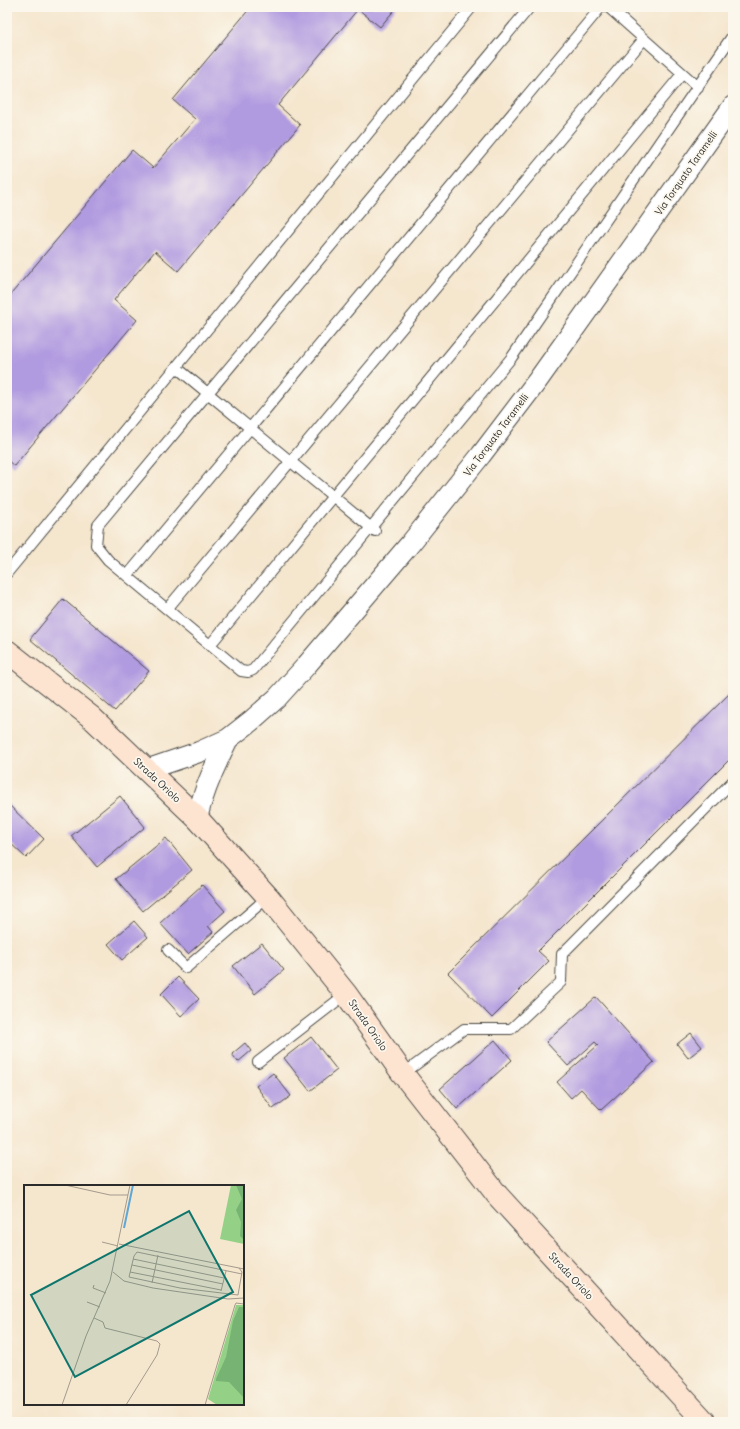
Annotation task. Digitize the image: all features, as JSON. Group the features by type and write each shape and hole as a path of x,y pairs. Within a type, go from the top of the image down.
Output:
{"street":[{"name":"Via Torquato Taramelli","path":"146,770 199,752 228,739 277,698 305,667 410,544 538,380 733,106"},
{"name":"Strada Oriolo","path":"7,651 91,717 197,818 268,897 346,994 403,1074 498,1196 705,1422"},
{"name":"Via Torquato Taramelli","path":"197,818 205,787 228,739"}],"lane":[{"path":"7,573 472,7"},
{"path":"530,7 98,526 96,545 108,560 241,671 248,672 253,670 373,530 512,357 733,35"},
{"path":"127,576 600,7"},
{"path":"608,7 698,87"},
{"path":"167,609 644,39"},
{"path":"210,645 682,74"},
{"path":"176,367 373,530"},
{"path":"403,1074 464,1029 511,1029 561,982 562,954 733,781"},
{"path":"168,950 186,968 268,897"},
{"path":"258,1062 346,994"}],"building":[{"path":"251,7 397,7 380,27 358,9 278,105 300,125 178,271 155,251 114,300 137,320 14,466 7,460 7,299 132,150 153,168 195,119 173,100"},
{"path":"63,599 149,671 115,711 30,639"},
{"path":"733,690 733,756 538,951 549,961 492,1018 448,973"},
{"path":"120,796 145,827 97,867 71,836"},
{"path":"7,803 44,839 26,858 7,840"},
{"path":"166,838 192,870 143,911 116,879"},
{"path":"202,885 225,911 208,926 213,932 188,954 160,923"},
{"path":"134,921 148,937 122,960 108,944"},
{"path":"262,943 284,970 255,994 233,966"},
{"path":"178,977 199,999 181,1016 161,994"},
{"path":"596,997 654,1062 601,1110 581,1089 571,1098 557,1082 598,1045 595,1042 568,1066 546,1042"},
{"path":"691,1033 702,1047 688,1058 677,1044"},
{"path":"311,1037 337,1070 310,1091 284,1058"},
{"path":"495,1040 512,1060 457,1109 440,1089"},
{"path":"245,1043 251,1051 238,1062 232,1054"},
{"path":"273,1073 291,1096 273,1109 256,1086"}]}
